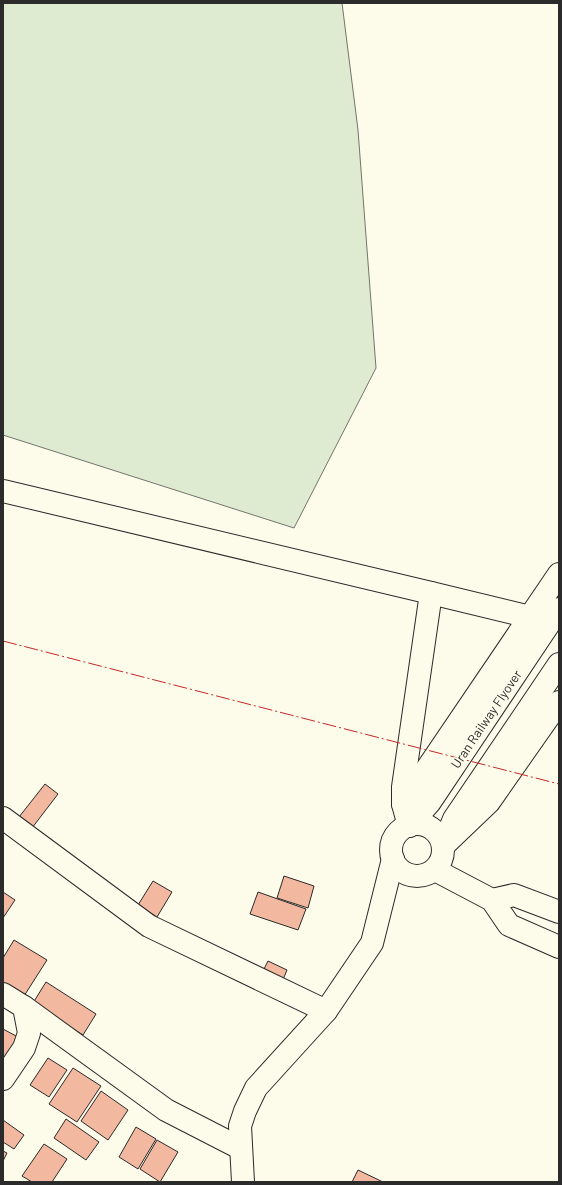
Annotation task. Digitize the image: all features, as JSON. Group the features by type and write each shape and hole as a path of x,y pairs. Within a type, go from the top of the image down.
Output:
{"street":[{"path":"3,490 530,617"},
{"path":"403,804 559,574"},
{"path":"409,826 403,804 403,786 431,594"},
{"name":"Uran Railway Flyover","path":"409,826 430,802 559,609"},
{"path":"443,846 454,819 559,664"},
{"path":"443,846 489,802 559,702"},
{"path":"3,818 149,926 326,1011"},
{"path":"423,825 431,828 440,838 443,846 443,855 435,870 428,874 420,876 403,872 393,859 391,849 396,835 402,829 409,826 423,825"},
{"path":"243,1182 240,1126 245,1111 256,1088 326,1011 372,943 393,859"},
{"path":"435,870 492,900 509,925 559,947"},
{"path":"492,900 514,894 559,912"},
{"path":"3,994 166,1110 240,1148"},
{"path":"3,1078 24,1048 29,1033 24,1008"}],"green space":[{"path":"3,3 342,3 358,130 376,368 294,528 3,435"}],"building":[{"path":"45,784 58,794 32,828 19,817"},
{"path":"284,876 314,886 308,908 277,898"},
{"path":"153,881 172,892 157,917 138,905"},
{"path":"3,892 15,900 3,918"},
{"path":"258,892 306,909 298,930 250,914"},
{"path":"14,940 47,960 24,996 3,983 3,958"},
{"path":"268,961 287,970 282,982 262,973"},
{"path":"46,982 96,1014 83,1035 33,1003"},
{"path":"3,1029 18,1037 3,1062"},
{"path":"48,1058 67,1070 49,1097 30,1085"},
{"path":"73,1068 101,1086 77,1122 49,1104"},
{"path":"101,1091 128,1110 108,1140 81,1121"},
{"path":"66,1119 99,1142 86,1160 54,1138"},
{"path":"3,1120 24,1135 14,1149 3,1142"},
{"path":"136,1127 156,1139 138,1169 119,1157"},
{"path":"157,1140 178,1152 160,1182 140,1169"},
{"path":"44,1144 67,1159 52,1182 32,1182 22,1176"},
{"path":"3,1151 7,1153 3,1161"},
{"path":"358,1170 383,1182 352,1182"}],"power":[{"path":"3,641 559,784"}]}
